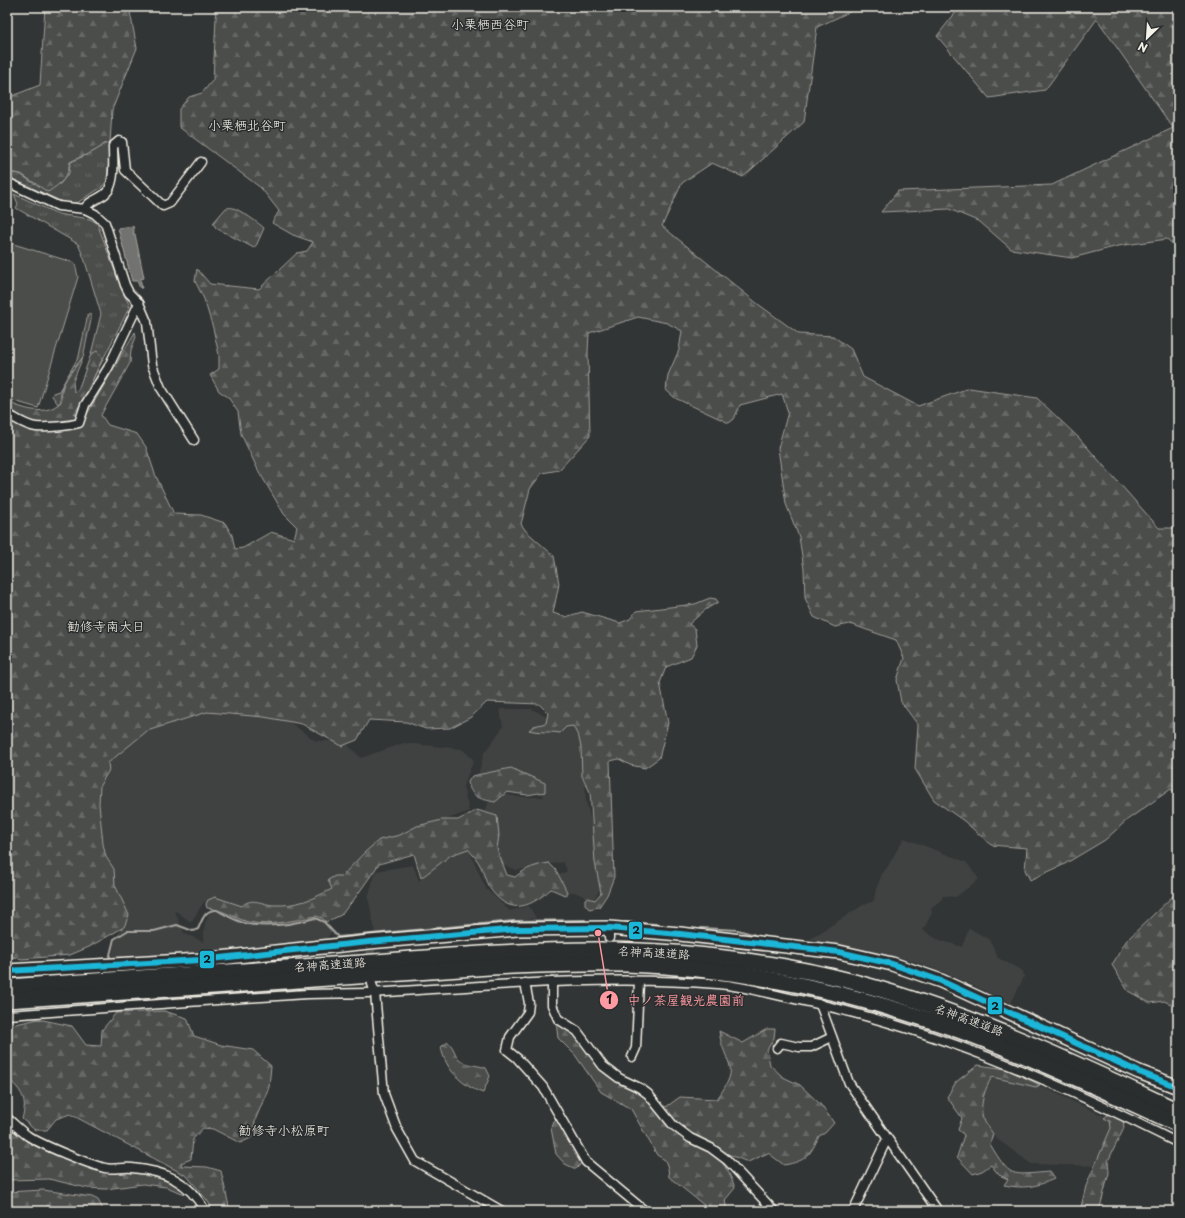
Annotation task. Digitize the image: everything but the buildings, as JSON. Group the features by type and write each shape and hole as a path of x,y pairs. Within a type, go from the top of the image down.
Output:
{"highway":[{"name":"名神高速道路","path":"7,987 544,951 628,951 727,958 814,973 888,992 934,1007 1030,1043 1178,1110"},
{"name":"名神高速道路","path":"7,1000 489,967 561,964 626,964 699,970 810,987 885,1006 931,1020 1027,1057 1178,1124"}],"main road":[{"path":"7,971 201,960 370,946 517,929 609,933 784,945 839,952 892,964 941,981 1139,1072 1178,1087"}],"street":[{"path":"85,209 88,204 100,198 110,187 113,146 119,141 122,142 124,146 125,170 163,206 170,204 201,162"},
{"path":"7,182 58,206 90,210 106,223 125,285 129,293 139,303 148,322 152,365 161,388 194,440"},
{"path":"7,414 35,427 55,425 66,427 79,423 85,405 108,368 139,303"},
{"path":"7,1015 311,994 375,993 608,977 638,982 720,984 820,1004 870,1016 964,1046 1107,1107 1178,1143"},
{"path":"525,982 529,1003 528,1012 510,1037 507,1050 517,1058 543,1087 586,1162 645,1211"},
{"path":"552,982 552,1005 558,1019 576,1031 603,1066 619,1078 640,1088 648,1094 674,1125 690,1138 711,1148 727,1160 774,1211"},
{"path":"632,1057 636,1048 638,982"},
{"path":"372,984 375,993 384,1094 397,1129 415,1161 502,1211"},
{"path":"820,1004 849,1084 938,1211"},
{"path":"777,1048 781,1043 799,1047 811,1047 832,1037"},
{"path":"7,1118 29,1137 106,1169 131,1168 153,1171 172,1178 188,1187 197,1197 205,1211"},
{"path":"853,1211 887,1139"}],"shaded area":[{"path":"133,226 133,234 135,234 144,278 140,279 142,288 140,288 137,281 132,281 118,228"},
{"path":"500,709 532,709 561,725 575,724 582,733 586,802 596,838 604,882 593,901 575,892 561,891 551,879 567,871 563,862 517,870 499,864 482,825 488,803 501,793 517,797 544,797 536,784 476,783 484,753 503,727"},
{"path":"147,710 278,714 316,741 344,741 361,758 404,743 462,749 474,760 463,786 469,811 440,822 302,907 245,907 204,902 191,922 174,910 184,933 203,942 205,923 213,906 320,915 332,930 326,941 269,949 111,960 115,941 125,921 99,863 92,762"},
{"path":"904,838 966,862 979,879 956,897 943,896 941,900 931,908 932,913 923,930 937,939 962,947 969,928 990,940 998,958 1023,971 1024,977 1011,1003 948,974 907,959 810,939 863,905 874,901 876,889 882,874"},
{"path":"468,848 486,889 510,911 529,906 536,918 376,936 368,897 376,871 413,865 419,881 450,853"},
{"path":"991,1076 1043,1087 1114,1121 1111,1140 1099,1166 1031,1164 997,1139 982,1121 980,1103"}],"green space":[{"path":"45,7 129,7 137,48 112,110 110,143 104,144 92,152 70,162 66,177 48,192 21,174 7,172 7,107 12,96 40,85"},
{"path":"214,7 860,7 817,27 804,122 743,177 712,163 682,183 662,226 758,304 799,334 833,336 851,349 863,377 918,406 969,388 1037,398 1079,438 1159,528 1178,528 1178,795 1171,789 1127,820 1105,840 1063,865 1030,880 1025,870 1027,848 991,845 964,821 934,800 915,769 918,725 901,702 897,680 904,658 896,640 850,624 835,627 814,617 805,598 804,569 799,537 786,504 778,448 788,412 782,394 740,405 734,419 729,423 675,398 666,390 668,375 679,350 682,331 667,323 638,317 589,333 590,436 559,470 542,473 530,489 521,524 526,531 554,556 559,584 553,613 565,617 582,612 620,623 630,619 636,611 695,604 710,598 716,599 718,602 705,610 689,624 695,629 697,645 691,657 666,667 660,683 668,723 659,758 645,768 630,765 619,759 610,761 614,877 607,895 599,907 589,909 585,904 585,899 588,898 595,900 601,893 595,862 590,792 582,776 581,747 579,738 573,726 566,727 560,733 529,730 534,726 546,723 548,713 539,704 487,702 471,717 450,728 426,729 406,722 369,720 357,740 342,746 302,724 264,717 207,712 147,731 108,763 109,770 100,785 99,804 103,844 106,857 114,869 115,885 129,915 124,927 89,947 70,955 22,959 7,956 7,402 35,410 55,407 61,402 62,388 65,382 83,357 73,381 74,392 78,390 91,354 97,351 103,358 86,394 74,414 86,416 135,332 136,337 131,350 130,363 101,415 108,425 137,434 146,447 155,474 174,514 201,515 225,523 232,535 235,549 243,548 271,532 294,539 297,527 284,514 258,470 241,434 238,412 228,397 219,391 210,375 219,369 219,355 204,299 195,281 197,269 210,284 259,289 297,253 307,251 313,242 293,235 272,223 279,211 261,188 179,127 179,109 189,97 202,93 213,80 216,17"},
{"path":"960,7 1178,7 1178,249 1167,239 1118,246 1072,258 1011,249 980,222 949,209 881,212 898,191 1052,185 1173,128 1097,19 1045,90 989,98 937,36"},
{"path":"110,143 107,181 102,187 77,203 65,203 7,177 7,172 20,174 33,183 60,184 69,173 70,163 96,150 104,144"},
{"path":"14,194 58,214 90,219 97,223 123,293 130,306 87,391 103,358 97,352 91,354 101,314 84,258 78,244 16,208 18,204"},
{"path":"226,208 232,208 240,211 264,228 254,248 216,228 213,223"},
{"path":"7,242 75,263 78,277 38,408 7,399"},
{"path":"88,314 91,314 91,320 83,357 61,389 61,402 58,404 52,396 53,393 59,391 79,356"},
{"path":"511,768 545,783 545,792 527,795 507,792 495,802 477,797 469,787 468,782 472,776"},
{"path":"477,810 497,816 499,835 497,849 507,875 515,877 531,867 549,863 556,870 567,892 567,896 551,889 526,905 518,906 503,902 489,887 480,864 468,849 451,855 421,878 414,854 379,864 341,915 326,922 322,918 316,916 265,924 256,923 248,922 218,910 207,908 206,904 208,900 215,897 242,906 246,903 254,901 270,905 283,905 311,899 332,889 328,880 335,876 342,876 379,840 400,835 417,826 442,820 458,820"},
{"path":"1178,891 1178,1007 1164,1001 1150,1003 1128,991 1112,965 1126,941"},
{"path":"164,1011 187,1018 194,1036 221,1045 253,1050 271,1066 269,1087 256,1118 251,1138 240,1143 213,1129 203,1128 193,1139 191,1159 181,1163 182,1166 207,1167 221,1171 230,1211 214,1211 187,1176 70,1114 56,1119 47,1130 35,1130 22,1119 24,1112 24,1100 20,1091 7,1077 7,1026 38,1019 72,1026 86,1045 101,1046 102,1030 116,1013"},
{"path":"556,1022 573,1032 599,1065 646,1089 655,1106 666,1107 680,1097 717,1099 725,1087 730,1071 730,1065 721,1043 719,1031 743,1043 767,1029 775,1029 774,1038 767,1050 770,1065 783,1077 800,1085 821,1105 834,1123 825,1133 819,1136 810,1153 797,1162 784,1165 768,1153 748,1162 710,1147 725,1166 735,1188 725,1200 727,1211 708,1211 705,1206 669,1177 665,1160 657,1155 631,1109 601,1092 575,1055 558,1038"},
{"path":"448,1042 458,1058 467,1063 486,1068 490,1076 483,1093 468,1086 456,1076 446,1062 441,1047"},
{"path":"978,1065 1007,1069 1040,1085 1036,1087 992,1077 983,1098 982,1115 993,1134 990,1144 1008,1169 1019,1174 1049,1172 1054,1179 1041,1184 1029,1186 1017,1187 1004,1185 1008,1179 999,1175 991,1165 982,1171 973,1174 957,1157 964,1135 958,1130 962,1118 947,1097 956,1082"},
{"path":"1109,1114 1123,1120 1124,1128 1108,1161 1109,1173 1099,1211 1080,1211 1086,1186 1111,1128 1110,1121 1104,1118"},
{"path":"556,1119 564,1125 582,1161 576,1169 565,1164 556,1154 551,1128 552,1123"},
{"path":"9,1129 45,1148 67,1157 97,1165 143,1173 172,1182 186,1189 185,1194 166,1187 143,1184 106,1189 87,1188 49,1179 7,1180 7,1130"},
{"path":"43,1190 92,1197 98,1200 104,1211 7,1211 7,1192"}],"waterway":[{"path":"109,959 114,939 127,931 154,931 177,925 193,931 198,929 207,913 213,910 217,910 240,922 265,926 282,925 315,918 324,922 338,937 514,921 585,920"},
{"path":"625,922 656,924"},
{"path":"701,928 738,930 755,935"}],"tunnel":[{"path":"609,938 609,974"},
{"path":"371,950 371,965"}],"transit line":[{"name":"2","path":"7,971 201,960 369,942 517,929 609,928 680,934 839,952 892,964 941,981 1139,1072 1178,1087"}],"place":[{"name":"中ノ茶屋観光農園前","path":"598,933"}],"district":[{"name":"小栗栖西谷町","path":"490,24"},
{"name":"小栗栖北谷町","path":"247,125"},
{"name":"勧修寺南大日","path":"106,626"},
{"name":"勧修寺小松原町","path":"284,1130"}]}
